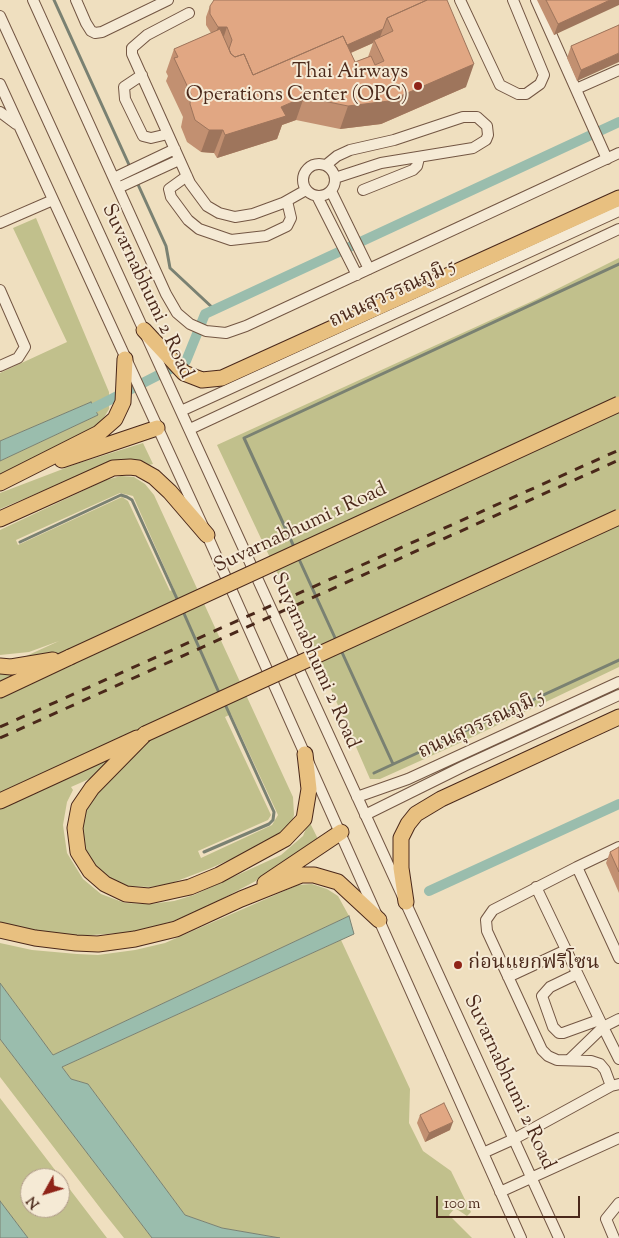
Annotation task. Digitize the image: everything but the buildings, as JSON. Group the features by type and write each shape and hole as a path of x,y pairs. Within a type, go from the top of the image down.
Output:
{"highway":[{"path":"144,330 184,373 202,380 212,380 235,374 619,198"},
{"path":"4,481 99,433 115,419 123,402 125,359"},
{"name":"Suvarnabhumi 1 Road","path":"0,690 619,404"},
{"path":"4,481 157,428"},
{"path":"0,519 113,468 130,467 138,468 154,477 170,492 207,535"},
{"path":"0,801 619,517"},
{"path":"0,666 11,667 70,657"},
{"path":"406,902 401,868 401,845 408,824 416,814 433,803 619,717"},
{"path":"145,734 92,788 80,807 75,828 78,852 90,871 106,884 126,894 149,896 170,892 219,876 285,839 304,819 309,789 305,754"},
{"path":"241,899 341,832"},
{"path":"0,930 35,938 76,943 98,944 135,940 176,929 241,899 301,875 314,875 338,882 379,920"}],"street":[{"path":"33,0 166,294 177,313 190,324 206,331 226,333 246,326 619,153"},
{"path":"76,0 86,23 95,33 102,32 168,0"},
{"path":"460,0 500,84 518,94 526,94 540,84 544,75 513,0"},
{"path":"536,0 565,55 576,89 607,158"},
{"path":"189,13 135,44 132,54 187,176 207,206 219,214 235,217 253,214 287,201 306,190"},
{"name":"Suvarnabhumi 2 Road","path":"0,16 559,1238"},
{"path":"576,89 619,70"},
{"path":"142,76 124,88 125,99 143,136 151,138 168,134"},
{"path":"0,84 207,535 521,1238"},
{"path":"0,112 20,128"},
{"path":"326,165 337,156 350,150 394,140 463,117 477,117 487,126 488,135 481,144 454,153 384,163 336,178"},
{"path":"114,178 175,149"},
{"path":"364,190 413,170 417,166 419,158"},
{"path":"118,188 179,160"},
{"path":"384,163 391,179"},
{"path":"357,275 317,196 306,190 303,180 307,170 315,164 326,165 332,170 336,178 331,191 369,269"},
{"path":"187,176 169,189 171,197 188,220 199,229 231,240 266,236 286,226 291,218 287,201"},
{"path":"317,196 331,191"},
{"path":"0,223 53,200"},
{"name":"ถนนสุวรรณภูมิ 5","path":"181,411 619,211"},
{"name":"ถนนสุวรรณภูมิ 5","path":"190,429 619,229"},
{"path":"0,290 25,347 18,358 0,366"},
{"name":"ถนนสุวรรณภูมิ 5","path":"357,797 408,779 619,682"},
{"name":"ถนนสุวรรณภูมิ 5","path":"365,815 464,766 619,695"},
{"path":"482,1153 514,1139 615,1085 600,1064 591,1061 558,1060 548,1056 542,1050 487,932 486,920 493,910 619,847"},
{"path":"577,867 619,958"},
{"path":"536,887 619,1059"},
{"path":"508,977 566,950"},
{"path":"578,974 550,987 542,996 553,1027 559,1033 563,1033 619,1019"},
{"path":"569,1060 601,1023"},
{"path":"500,1192 531,1176 619,1138"},
{"path":"614,1238 606,1219 619,1203"}],"shaded area":[{"path":"36,218 109,392 109,409 98,428 0,476 0,461 98,415 91,402 0,441 0,373 67,342 13,228"},
{"path":"619,258 619,667 380,779 370,779 320,664 217,445 537,299"},
{"path":"91,402 98,415 0,461 0,441"},
{"path":"143,443 153,464 149,465 129,459 111,462 0,509 0,493 76,464"},
{"path":"121,476 134,477 145,484 154,495 293,797 294,815 290,828 279,838 211,868 169,884 150,887 128,886 109,878 95,866 84,848 80,827 84,808 123,764 71,787 73,790 67,802 63,825 67,853 83,879 101,894 125,903 150,904 174,901 194,895 281,855 303,836 309,821 320,843 267,875 203,909 173,921 135,932 78,936 35,933 0,925 0,668 59,641 29,652 0,655 0,530 106,480","holes":["120,493 133,496 174,589 170,591 128,501 122,497 18,545 16,540","231,714 278,815 272,825 201,858 198,851 268,820 271,815 225,717"]},
{"path":"312,884 327,889 338,896 349,916 53,1055 0,983 0,943 32,950 77,954 98,955 135,950 165,943 298,885"},
{"path":"349,916 354,934 62,1067 71,1079 88,1084 185,1215 222,1228 280,1238 152,1238 0,1039 0,983 53,1055"},
{"path":"341,940 410,1089 409,1123 423,1151 451,1171 471,1212 467,1216 455,1208 449,1215 472,1238 280,1238 222,1228 185,1215 88,1084 71,1079 62,1067"},
{"path":"0,1039 152,1238 124,1238 0,1077"},
{"path":"0,1098 54,1168 20,1168 20,1218 70,1218 70,1190 107,1238 28,1238 0,1201"},
{"path":"0,1201 28,1238 0,1238"}],"waterway":[{"path":"54,0 166,246 170,268 215,310"},
{"path":"84,413 186,361 205,314 619,122"},
{"path":"295,549 244,438 619,264"},
{"path":"20,542 121,495 127,497 132,500 178,601"},
{"path":"298,557 336,640"},
{"path":"182,609 220,695"},
{"path":"340,648 393,764"},
{"path":"374,773 619,660"},
{"path":"204,852 269,824 273,820 274,812 224,702"},
{"path":"429,891 619,804"}],"railway":[{"path":"0,727 619,450"},
{"path":"0,738 619,460"}],"place":[{"name":"Thai Airways Operations Center (OPC)","path":"418,86"},
{"name":"ก่อนแยกฟรีโซน","path":"458,965"}]}
